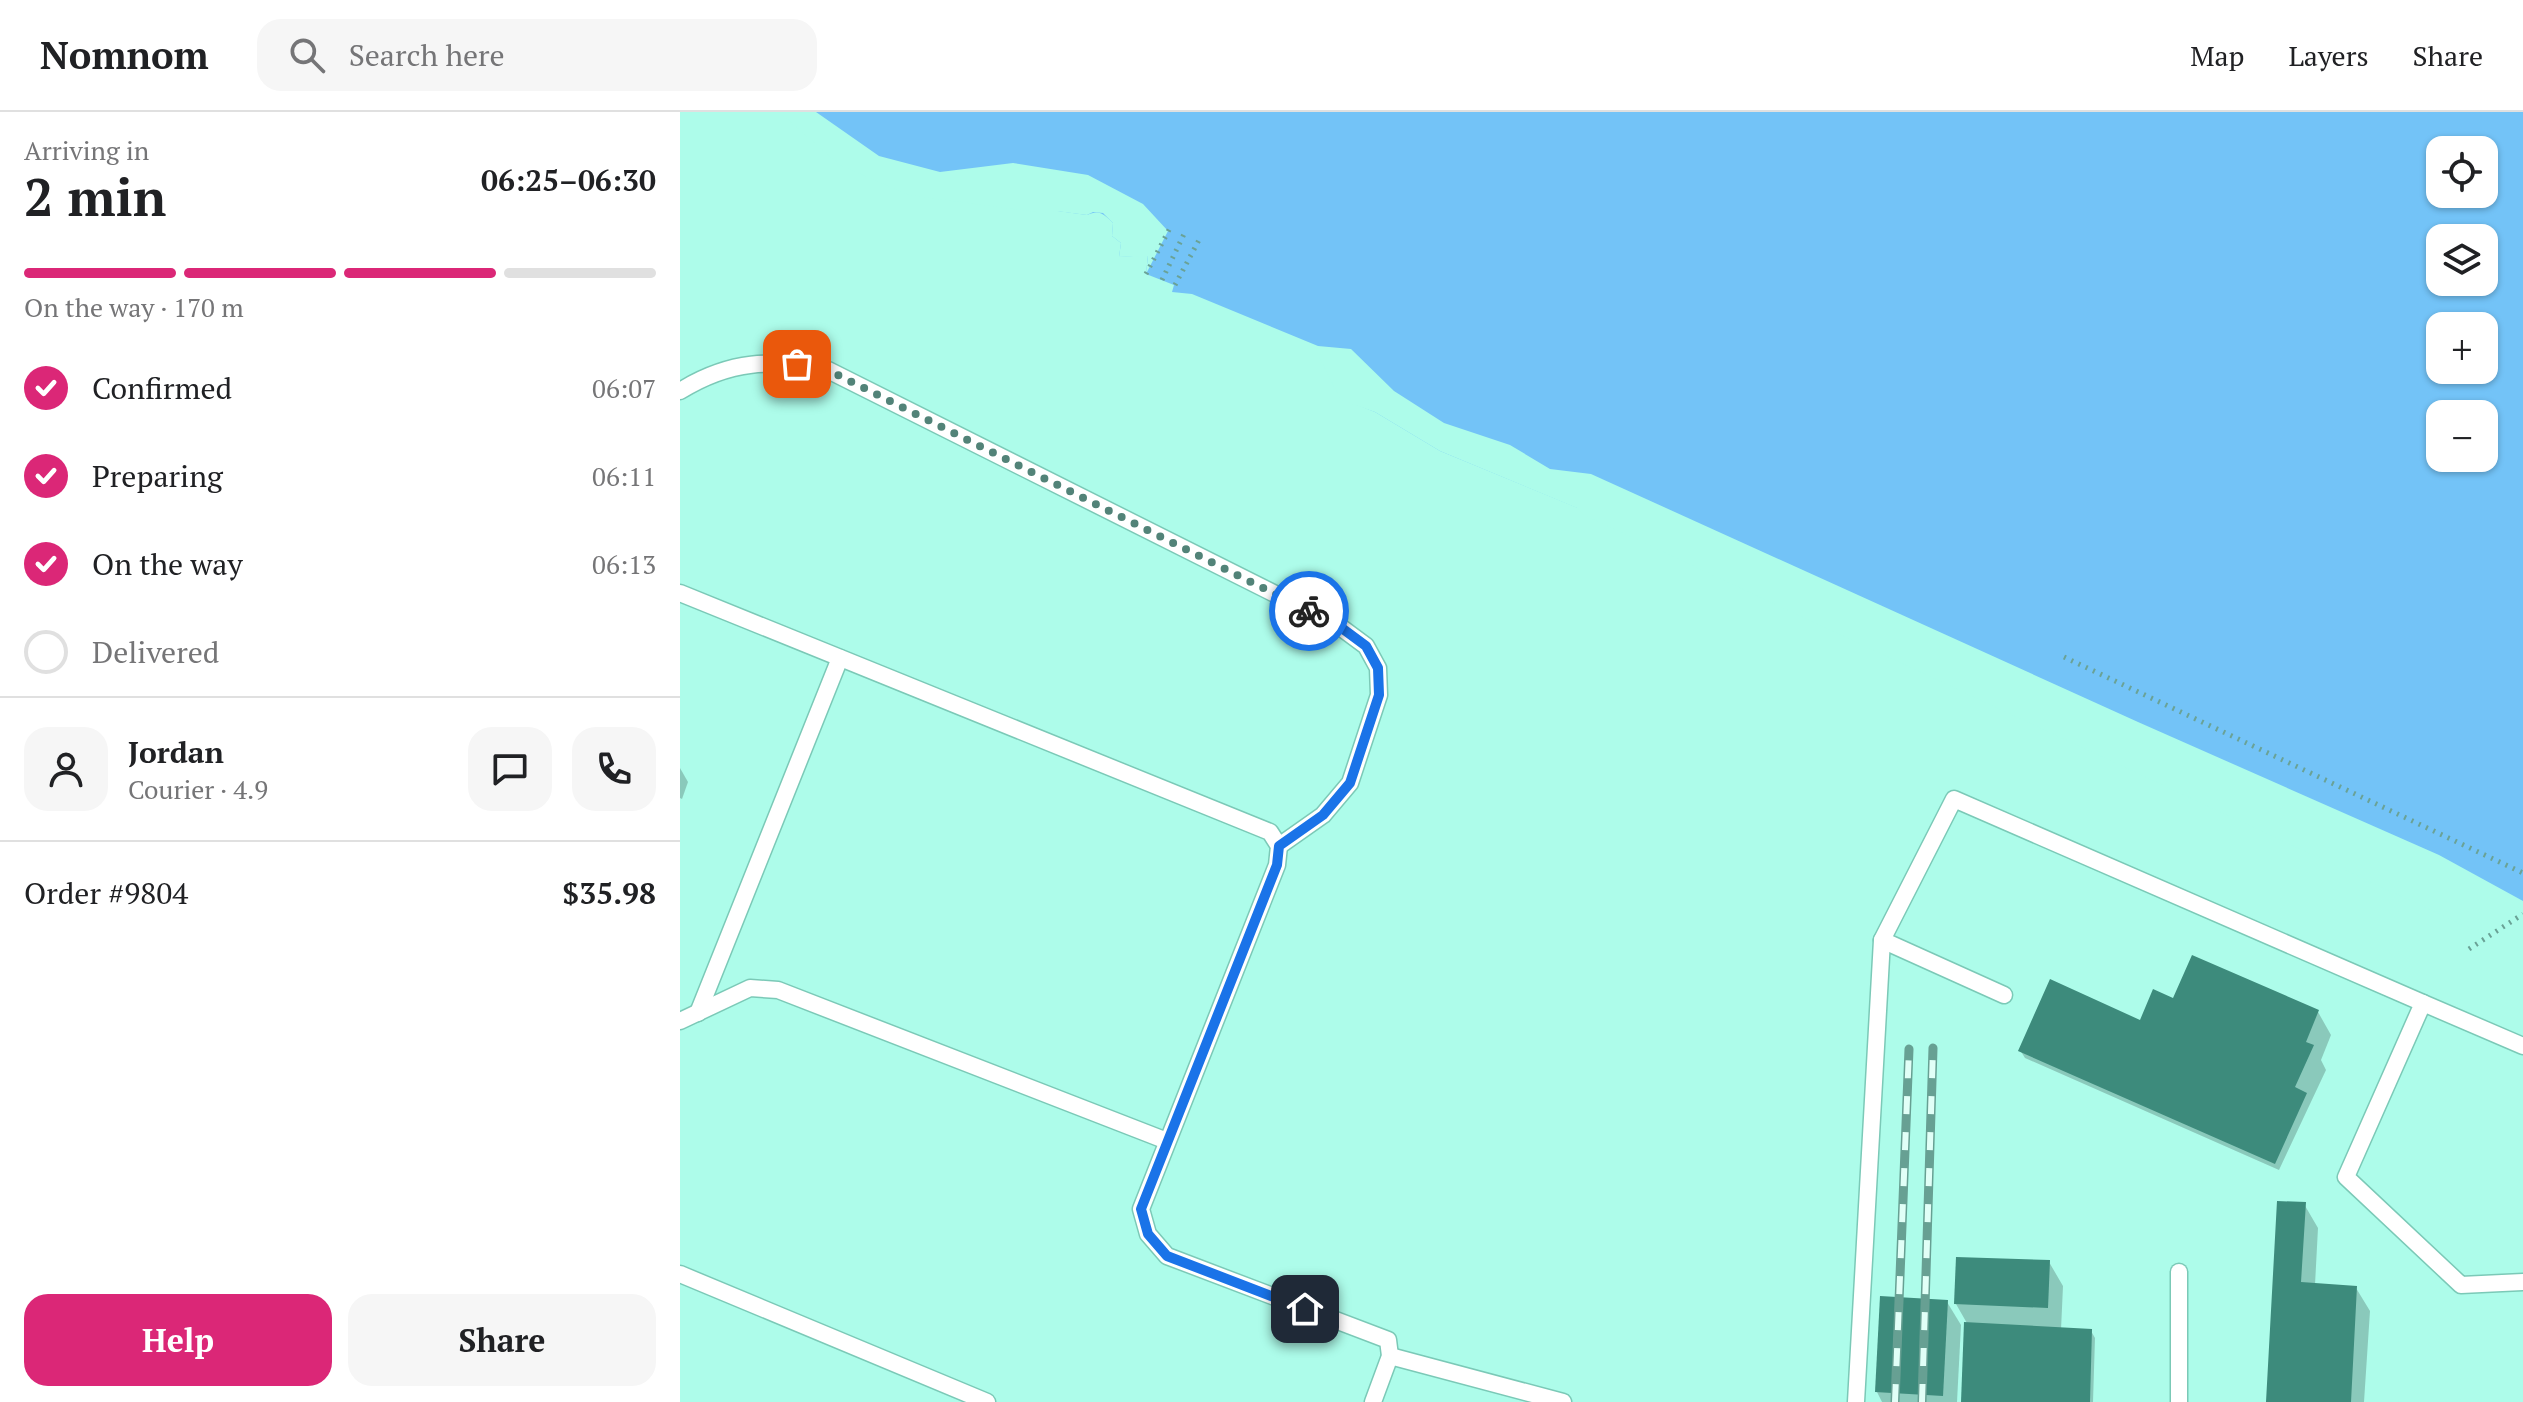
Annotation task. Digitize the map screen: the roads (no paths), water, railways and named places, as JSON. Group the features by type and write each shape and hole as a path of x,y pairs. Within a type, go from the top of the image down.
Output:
{"lane":[{"path":"680,391 706,375 763,362 828,370 1339,626 1366,646 1378,668 1379,695 1350,783 1323,815 1279,846"},
{"path":"680,593 1270,832 1279,846 1277,865 1141,1209 1148,1234 1167,1256 1388,1340 1390,1356 1373,1402"},
{"path":"698,1013 840,658"},
{"path":"1856,1402 1882,940 1954,799 2523,1046"},
{"path":"1882,940 2004,995"},
{"path":"680,1021 750,988 778,990 1167,1141"},
{"path":"2423,1003 2346,1177 2461,1285 2523,1282"},
{"path":"2179,1272 2179,1402"},
{"path":"680,1274 987,1402"},
{"path":"1390,1356 1563,1402"}],"water":[{"path":"783,112 2523,112 2523,949 1595,515 1440,451 1375,412 1345,400 1318,346 1192,294 1172,292 1174,285 1146,274 1148,255 1119,257 1121,243 1112,236 1113,223 1107,217 1095,212 1087,215 910,191"}],"railway":[{"path":"1922,1402 1933,1048"},
{"path":"1895,1402 1909,1049"}]}
